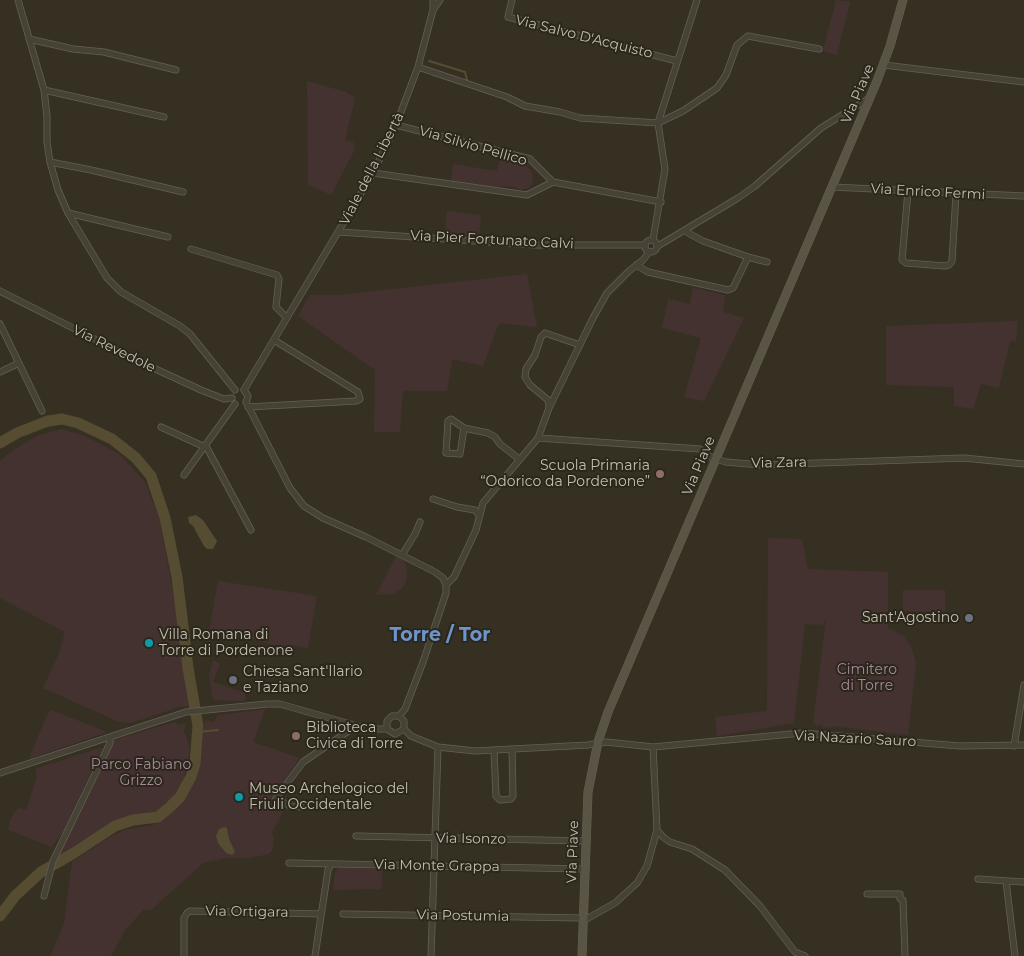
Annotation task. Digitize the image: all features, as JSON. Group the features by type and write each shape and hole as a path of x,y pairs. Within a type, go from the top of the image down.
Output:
{"street":[{"path":"18,0 44,90 50,162 58,190 68,213 98,266 107,278 121,292 180,326 190,334 235,390 233,401 204,447 184,474"},
{"name":"Viale della Libertà","path":"244,390 373,174 396,125 418,67 433,10 433,0"},
{"name":"Viale della Libertà","path":"433,10 440,0"},
{"name":"Via Salvo D'Acquisto","path":"512,0 508,17 678,61"},
{"path":"653,240 665,169 658,123 697,0"},
{"name":"Via Piave","path":"582,956 588,792 598,742 616,689 872,95 884,65 903,0"},
{"path":"418,67 506,97 525,106 560,112 580,118 658,123 702,100 717,88 726,75 737,45 748,36 819,49"},
{"path":"30,39 104,52 176,70"},
{"path":"884,65 1024,82"},
{"path":"44,90 164,117"},
{"path":"446,585 454,577 473,537 479,515 487,497 538,438 549,408 607,293 636,264 643,260 649,252 655,251 658,246 722,209 755,186 805,141 872,95"},
{"name":"Via Silvio Pellico","path":"396,125 530,159 553,182"},
{"path":"50,162 183,192"},
{"path":"373,174 528,195 553,182 660,202"},
{"name":"Via Enrico Fermi","path":"832,187 1024,196"},
{"path":"908,191 902,260 906,263 945,266 949,265 952,261 956,194"},
{"path":"68,213 168,237"},
{"path":"685,230 702,241 767,262"},
{"name":"Via Pier Fortunato Calvi","path":"339,232 535,245 645,245"},
{"path":"649,252 645,245 649,240 653,240"},
{"path":"653,240 658,246"},
{"path":"191,249 277,275 279,279 276,307 287,318"},
{"path":"636,264 648,272 728,290 733,288 748,257"},
{"name":"Via Revedole","path":"0,291 136,360 201,390 233,401"},
{"path":"0,324 42,411"},
{"path":"549,408 548,400 530,385 525,377 526,368 535,355 541,337 544,334 548,334 580,345"},
{"path":"233,401 241,406 356,401 360,399 358,392 274,340"},
{"path":"0,372 19,363"},
{"path":"235,390 244,390 248,396 247,405 290,488 304,506 323,518 366,537 439,574 446,585 446,593 405,709 399,716 389,718 387,721 387,728 395,734 404,729 404,721 399,716"},
{"path":"464,428 460,454 446,454 448,421 451,419 464,428 488,433 495,437 519,459"},
{"path":"161,426 210,451 251,530"},
{"name":"Via Zara","path":"538,438 700,449 715,459 726,462 761,465 964,458 1024,464"},
{"path":"433,499 457,507 475,510 479,515"},
{"path":"402,555 420,522"},
{"path":"1014,746 1024,685"},
{"path":"0,773 186,712 280,704 356,726 375,729 387,728"},
{"path":"303,807 290,806 276,798 303,762 356,726"},
{"name":"Via Nazario Sauro","path":"404,729 411,736 438,746 475,751 588,745 598,742 653,748 802,733 960,746 1024,746"},
{"path":"44,896 53,861 110,743 110,737"},
{"path":"431,956 438,746"},
{"path":"583,919 615,903 637,883 647,866 657,830 653,748"},
{"path":"494,750 496,796 500,800 510,799 513,796 512,749"},
{"path":"657,830 670,842 692,849 725,870 760,906 795,952 805,956"},
{"name":"Via Isonzo","path":"356,836 585,841"},
{"name":"Via Monte Grappa","path":"289,863 584,868"},
{"path":"315,956 330,864"},
{"path":"978,879 1024,882"},
{"path":"1006,881 1015,956"},
{"path":"867,894 900,894 900,900 903,900 905,956"},
{"name":"Via Ortigara","path":"184,956 184,918 190,911 322,914"},
{"name":"Via Postumia","path":"343,914 583,919"}],"green space":[{"path":"836,0 850,2 837,55 823,51"},
{"path":"307,81 346,92 355,98 345,140 353,142 355,149 331,195 308,185"},
{"path":"501,156 515,158 529,168 532,173 533,184 528,188 517,189 517,187 503,186 502,188 451,181 453,164 497,171"},
{"path":"447,211 481,215 479,236 445,234"},
{"path":"527,274 537,327 499,323 483,366 452,359 447,391 403,391 400,432 374,432 375,370 298,316 310,295 340,295"},
{"path":"693,288 725,295 723,312 744,318 704,401 684,397 701,338 662,328 668,299 690,304"},
{"path":"1018,321 1016,342 1010,341 999,388 981,384 973,409 954,406 954,387 886,385 886,326"},
{"path":"62,429 89,438 119,454 145,482 159,518 176,607 191,706 179,707 127,723 117,721 43,688 59,653 65,632 0,598 0,461 12,451 37,436"},
{"name":"Cimitero di Torre","path":"768,538 802,539 808,569 888,572 888,628 904,636 912,649 916,664 908,735 832,726 832,728 822,727 822,725 816,726 813,723 826,619 822,625 805,624 794,723 717,736 715,717 767,711"},
{"path":"396,556 404,560 406,566 407,577 405,584 393,594 376,595"},
{"path":"218,581 317,596 308,648 289,645 288,650 256,640 209,632"},
{"path":"903,590 945,590 945,612 903,611"},
{"path":"213,660 220,663 213,682 245,693 245,701 213,700 209,676"},
{"path":"265,709 253,742 300,758 272,798 285,808 271,834 274,836 273,849 269,854 249,858 225,858 203,863 151,910 143,910 125,930 111,956 50,956 64,924 72,862 124,830 153,825 168,815 195,783 200,767 205,721 214,722 218,715"},
{"path":"51,710 107,732 29,759 47,715"},
{"name":"Parco Fabiano Grizzo","path":"175,722 179,725 186,724 184,732 190,749 184,778 167,805 157,813 124,818 111,824 58,859 64,842 113,740"},
{"path":"103,747 64,830 52,847 8,830 11,818 18,808 26,810 37,777 35,769"},
{"path":"338,868 383,869 381,889 333,890 335,873"}],"shaded area":[{"path":"196,515 203,520 217,541 213,549 207,549 204,546 193,526 189,523 188,517"},
{"path":"227,828 229,839 235,852 232,855 226,853 218,843 216,836 219,829"}],"waterway":[{"path":"429,61 465,72 467,80"},
{"path":"0,443 17,433 40,424 62,419 78,423 112,439 136,458 151,476 165,518 177,577 188,668 198,726 195,764 191,777 180,797 170,807 158,817 133,820 115,826 41,872 15,896 0,916"},
{"path":"197,732 218,730"}],"place":[{"name":"Scuola Primaria “Odorico da Pordenone”","path":"660,474"},
{"name":"Sant'Agostino","path":"969,618"},
{"name":"Villa Romana di Torre di Pordenone","path":"149,643"},
{"name":"Chiesa Sant'Ilario e Taziano","path":"233,680"},
{"name":"Biblioteca Civica di Torre","path":"296,736"},
{"name":"Museo Archelogico del Friuli Occidentale","path":"239,797"}],"district":[{"name":"Torre / Tor","path":"440,635"}]}
